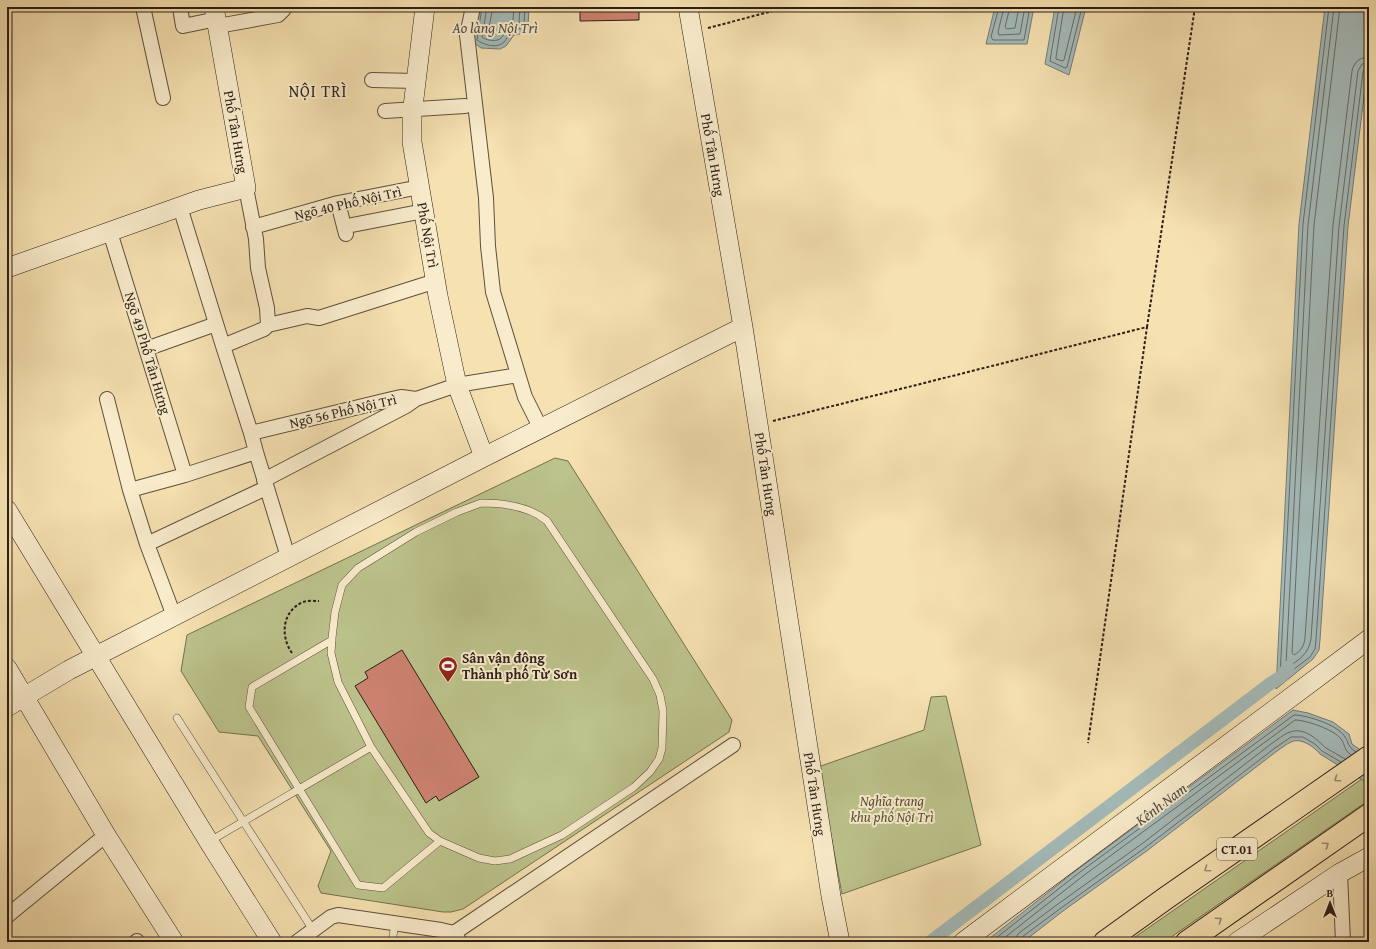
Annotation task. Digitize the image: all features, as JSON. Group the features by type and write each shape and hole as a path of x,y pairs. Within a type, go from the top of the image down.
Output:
{"highway":[{"name":"CT.01","path":"1105,942 1369,756"},
{"path":"1187,942 1369,815"}],"street":[{"path":"143,7 163,98"},
{"path":"180,7 184,26 216,18 278,15 284,9"},
{"name":"Phố Nội Trì","path":"425,7 413,110 412,142 436,282 457,385 484,457"},
{"path":"473,7 467,35 486,198 488,246 493,292 525,397 541,429"},
{"name":"Phố Tân Hưng","path":"688,7 743,327 829,880 840,942"},
{"name":"Phố Tân Hưng","path":"7,268 199,200 246,188 216,18"},
{"path":"372,80 416,81"},
{"path":"385,111 465,106"},
{"name":"Ngõ 40 Phố Nội Trì","path":"253,227 338,203 420,187"},
{"path":"246,188 256,239 258,268 267,308 268,325"},
{"path":"338,203 349,229 424,211"},
{"path":"180,207 251,433 288,557"},
{"name":"Ngõ 49 Phố Tân Hưng","path":"110,232 185,475"},
{"path":"223,346 264,330 268,325 307,316 319,318 436,282"},
{"path":"146,349 216,324"},
{"path":"7,707 69,670 96,656 484,457 743,327"},
{"name":"Ngõ 56 Phố Nội Trì","path":"251,433 401,397 416,399 457,385 518,375"},
{"path":"107,399 130,490 147,544 174,616"},
{"path":"147,544 265,484 416,399"},
{"path":"130,490 185,475 256,452"},
{"path":"7,510 209,842 272,942"},
{"path":"963,942 1369,639"},
{"path":"7,668 106,835 174,942"},
{"path":"297,942 331,917 338,915 441,930 457,938 733,745"},
{"path":"7,916 106,835"},
{"path":"1237,942 1340,873 1369,857"},
{"path":"1340,873 1343,942"}],"lane":[{"path":"481,503 506,505 532,511 547,521 653,679 660,695 663,711 662,748 658,759 650,772 634,787 562,835 510,858 495,861 479,858 440,840 429,833 371,748 338,682 331,653 332,640 338,600 342,585 358,568 416,532 457,512 481,503"},
{"path":"332,640 252,687 249,707 358,885 382,888 440,840"},
{"path":"177,718 313,930"},
{"path":"209,842 371,748"},
{"path":"392,942 395,924"}],"path":[{"path":"692,32 788,7"},
{"path":"1088,743 1147,327 1195,7"},
{"path":"758,425 1147,327"},
{"path":"292,653 284,636 285,623 288,616 294,608 304,602 319,601"}],"green space":[{"name":"Sân vận động Thành phố Từ Sơn","path":"555,458 568,461 732,720 729,732 463,909 443,912 321,893 318,886 331,851 258,736 219,732 181,671 187,635"},
{"name":"Nghĩa trang khu phố Nội Trì","path":"946,696 981,845 842,894 818,767 924,730 931,697"},
{"path":"1369,774 1369,800 1164,942 1128,942"}],"water":[{"name":"Ao làng Nội Trì","path":"479,7 529,7 528,27 520,34 514,35 506,46 500,49 481,48 473,42"},
{"path":"995,7 1034,7 1027,44 986,44"},
{"path":"1055,7 1086,7 1069,75 1045,64"},
{"path":"1325,7 1369,7 1369,56 1348,226 1319,650 1313,659 1276,689 1299,224"},
{"name":"Kênh Nam","path":"1293,710 1308,713 1333,722 1349,734 1352,744 1369,756 1369,784 1320,754 1307,744 1299,741 1291,742 1023,942 985,942 1078,869"}],"building":[{"path":"580,7 639,7 639,20 580,21"},
{"path":"402,650 479,777 439,801 436,796 426,803 355,686 368,678 365,672"}],"waterway":[{"path":"930,942 1282,676 1288,667"}],"place":[{"name":"Sân vận động Thành phố Từ Sơn","path":"448,683"}],"district":[{"name":"NỘI TRÌ","path":"318,91"}]}
